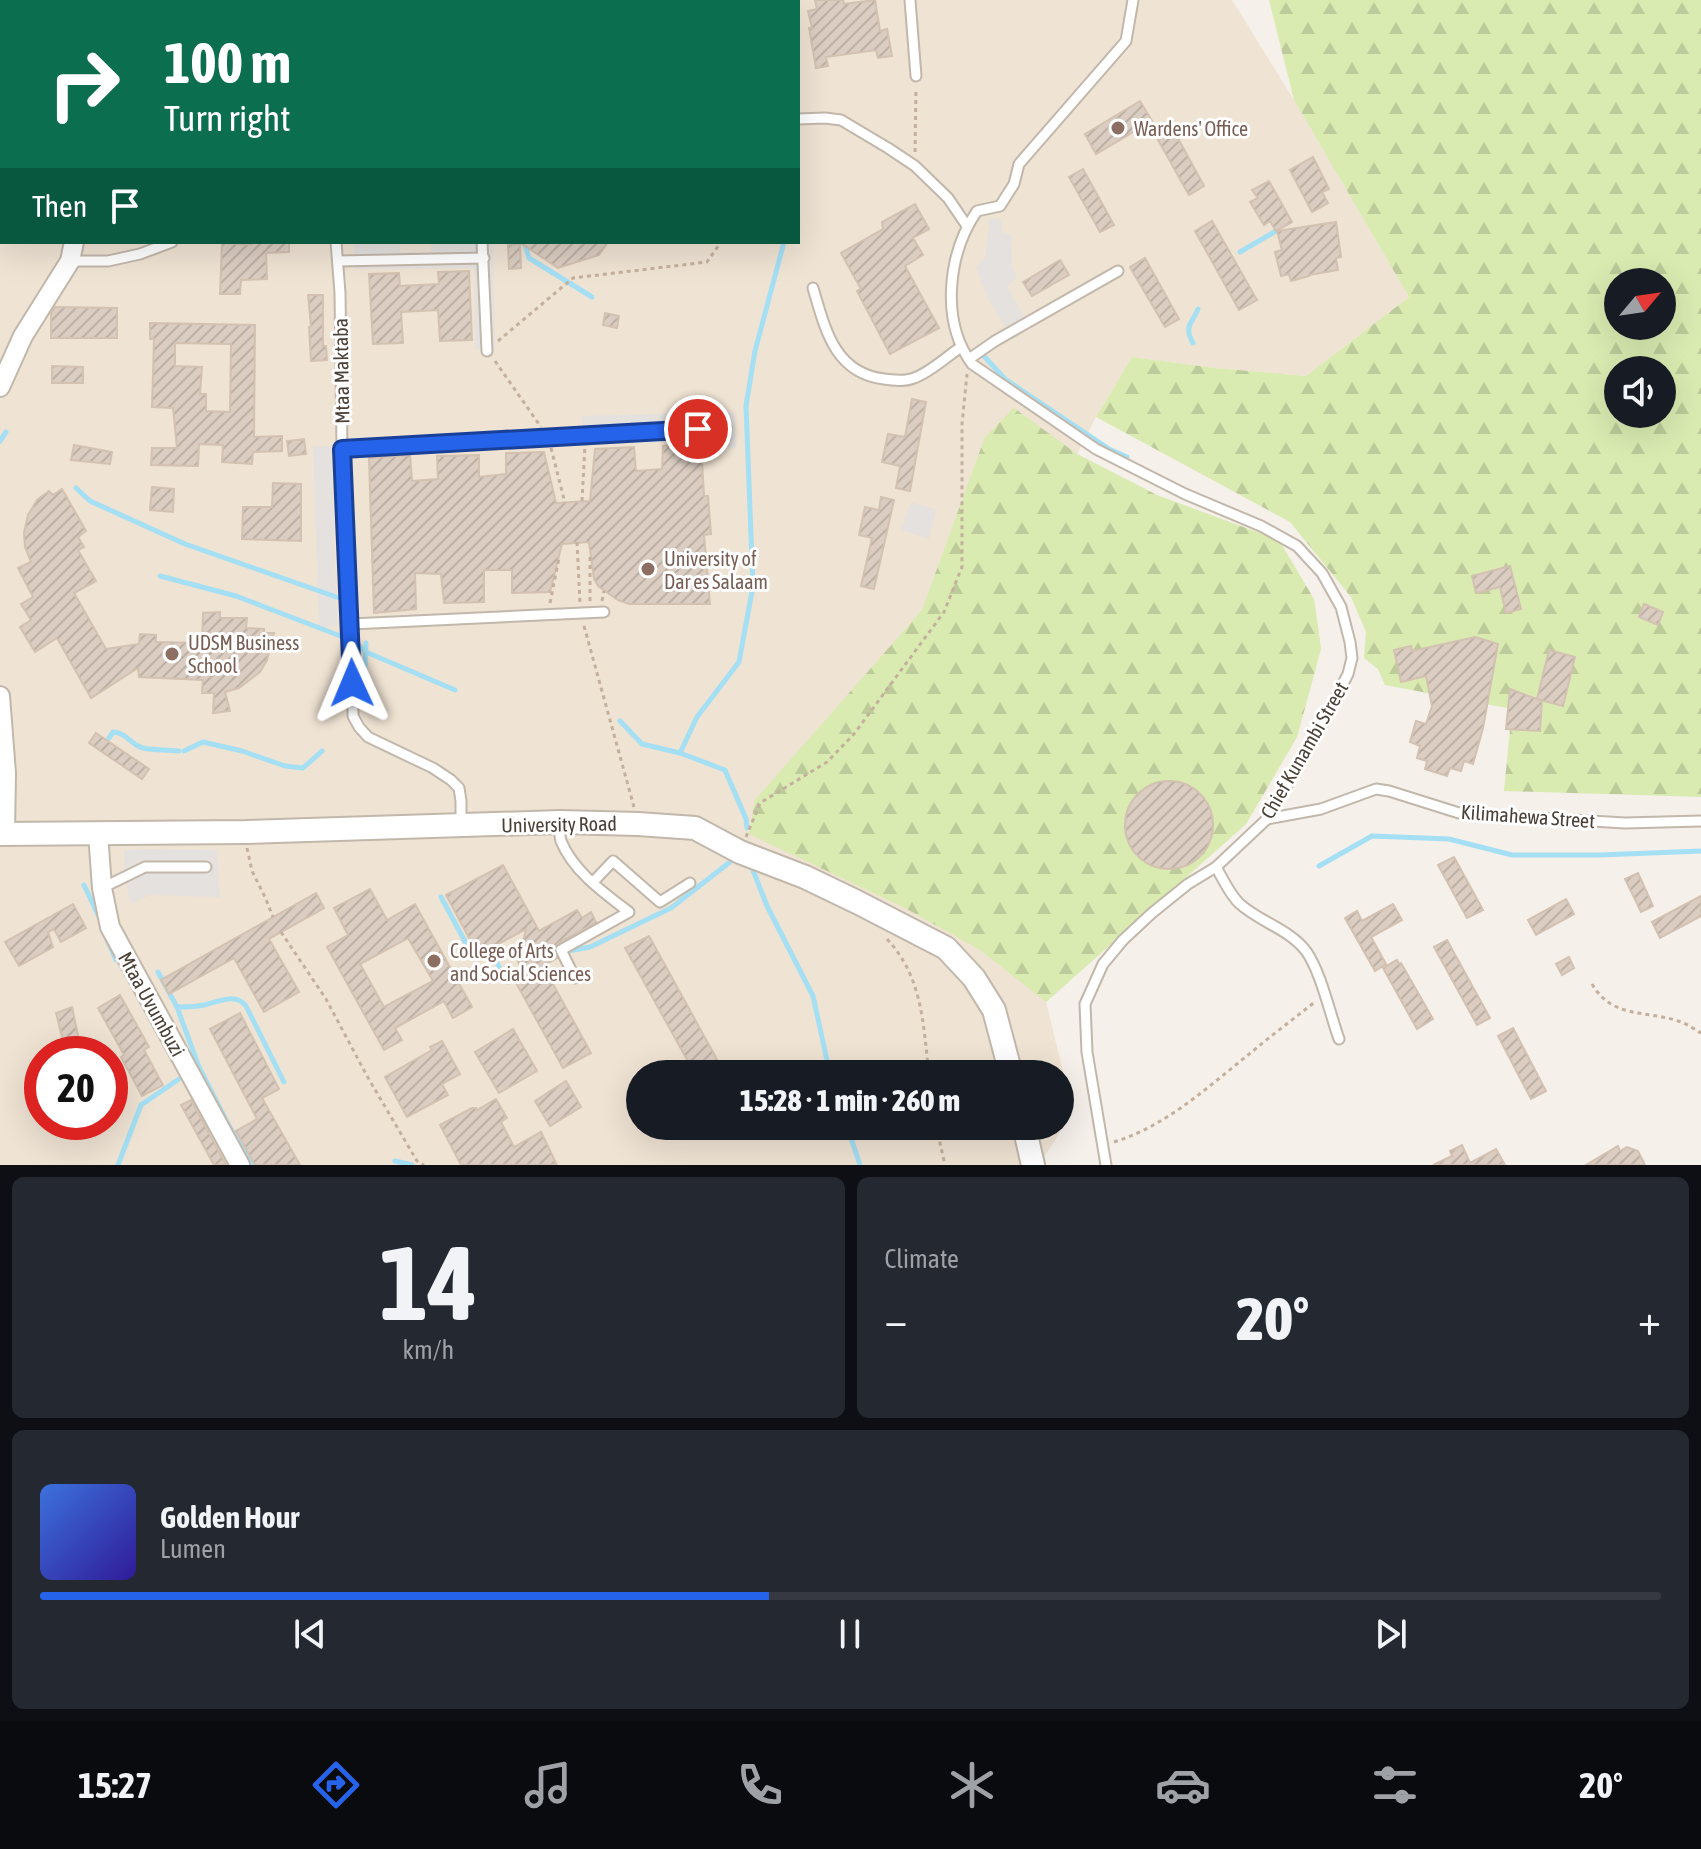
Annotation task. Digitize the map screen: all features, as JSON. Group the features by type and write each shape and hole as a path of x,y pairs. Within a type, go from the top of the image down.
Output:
{"street":[{"path":"0,387 23,336 70,261 74,244"},
{"path":"0,696 6,773 2,834"},
{"name":"University Road","path":"2,834 245,832 560,822 695,828 740,852 805,877 946,948 974,978 994,1010 1007,1060"},
{"name":"Mtaa Uvumbuzi","path":"98,833 102,888 110,927 240,1165"},
{"path":"1027,1140 1033,1165"}],"lane":[{"path":"910,0 916,76"},
{"path":"800,119 841,120 876,140 915,166 948,198 967,226 977,211 1000,206 1014,184 1019,164 1126,41 1133,0"},
{"name":"Chief Kunambi Street","path":"967,226 956,252 951,286 961,347 972,364 1096,449 1297,546 1322,573 1341,607 1350,642 1352,658 1348,674 1318,733 1267,819 1216,867 1188,884 1123,940 1103,964 1085,1004 1087,1052 1106,1165"},
{"path":"70,261 108,261 167,244"},
{"name":"Mtaa Maktaba","path":"336,244 353,716 368,737 433,768 459,788 461,826"},
{"path":"482,244 487,351"},
{"path":"338,261 484,258"},
{"path":"969,359 1118,271"},
{"path":"813,288 831,343 853,369 866,375 909,380 961,347"},
{"path":"342,449 726,427"},
{"path":"351,624 604,612"},
{"name":"Kilimahewa Street","path":"1267,819 1321,809 1376,789 1459,813 1625,823 1701,821"},
{"path":"560,822 560,839 573,861 601,891 629,912 561,950 575,978"},
{"path":"593,882 613,861 660,902 690,883"},
{"path":"102,888 145,867 206,867"},
{"path":"1216,867 1237,902 1291,936 1306,952 1319,978 1339,1039"}],"path":[{"path":"915,166 916,76"},
{"path":"565,503 548,437 487,351 573,278 707,262 720,244"},
{"path":"740,852 760,803 827,762 873,710 944,612 962,567 962,424 969,359"},
{"path":"582,501 586,435"},
{"path":"577,542 585,613 638,824"},
{"path":"585,613 590,556"},
{"path":"547,615 559,558"},
{"path":"245,832 252,871 273,917"},
{"path":"281,932 326,999 417,1161 424,1165"},
{"path":"884,936 901,955 912,978 920,1005 927,1060"},
{"path":"1592,984 1599,997 1616,1007 1675,1019 1701,1033"},
{"path":"1103,1146 1134,1136 1213,1085 1324,995"},
{"path":"939,1140 945,1165"}],"shaded area":[{"name":"University of Dar es Salaam","path":"800,0 1232,0 1409,297 1306,376 1132,357 1077,454 1157,495 1314,599 1321,649 1297,737 1246,824 1046,1002 1060,1060 626,1060 626,1140 1055,1140 1039,1165 0,1165 0,244 800,244"},
{"path":"990,218 1001,220 1002,232 1011,235 1012,266 1017,278 1007,286 1024,317 1005,327 988,298 976,267 985,258"},
{"path":"354,244 400,244 400,252 431,252 431,244 493,244 495,349 475,349 474,268 354,269"},
{"path":"735,412 736,448 705,449 704,441 583,445 582,416"},
{"path":"313,446 331,446 337,626 319,627"},
{"path":"911,502 936,510 929,539 901,530"},
{"path":"124,850 217,850 220,897 150,895 131,904 125,877"}],"green space":[{"path":"1269,0 1701,0 1701,797 1504,791 1512,709 1385,685 1378,669 1364,658 1366,632 1351,597 1290,522 1096,417 1132,357 1306,376 1409,297 1294,100"},
{"path":"1014,408 1077,454 1157,495 1279,540 1314,599 1321,649 1297,737 1246,824 1046,1002 980,950 905,908 749,834 755,800 922,610 985,437"}],"building":[{"path":"815,0 843,0 844,4 875,0 880,31 887,29 892,56 878,58 876,50 826,57 828,66 816,68 808,11 817,9"},
{"name":"Wardens' Office","path":"1140,101 1152,121 1096,154 1085,134"},
{"path":"1174,131 1204,186 1189,195 1158,140"},
{"path":"1313,157 1329,189 1322,192 1328,203 1312,212 1290,170"},
{"path":"1083,169 1114,225 1100,232 1069,177"},
{"path":"1269,181 1292,222 1276,231 1270,221 1264,225 1250,202 1258,198 1252,190"},
{"path":"915,204 929,229 913,238 923,255 905,266 939,328 890,354 841,253 883,229 882,222"},
{"path":"1212,221 1257,300 1239,310 1195,231"},
{"path":"1336,222 1341,257 1336,258 1338,270 1291,281 1289,274 1281,276 1275,252 1282,250 1277,231"},
{"path":"222,244 289,244 289,252 266,253 267,279 241,280 240,294 220,294"},
{"path":"520,244 521,268 509,269 508,245"},
{"path":"522,244 607,244 599,255 558,268"},
{"path":"1145,258 1179,319 1165,327 1130,267"},
{"path":"1060,260 1069,275 1032,296 1023,282"},
{"path":"469,271 472,340 440,341 438,310 401,312 403,343 373,344 369,274 399,273 400,286 439,284 438,272"},
{"path":"308,295 323,295 323,346 326,346 327,360 311,361"},
{"path":"55,307 117,308 117,338 51,338 51,314"},
{"path":"605,313 619,316 617,328 603,325"},
{"path":"150,323 255,325 254,437 282,436 282,451 253,452 252,464 222,462 223,445 199,444 198,466 151,465 152,448 177,448 173,408 152,407 154,339 150,339","holes":["175,343 231,344 230,412 206,411 206,394 200,394 202,367 175,366"]},
{"path":"52,366 83,367 83,383 52,383"},
{"path":"912,399 926,402 910,491 896,488 900,466 882,462 888,434 905,437"},
{"path":"304,439 306,454 289,456 287,441"},
{"path":"701,444 704,496 708,496 711,534 704,535 710,604 629,604 618,600 598,586 594,579 589,542 562,544 550,592 512,593 512,570 484,570 484,602 444,603 441,574 415,573 416,609 374,613 369,458 410,455 412,481 438,479 437,456 479,455 479,477 506,474 506,453 544,452 556,503 590,501 595,449 634,447 636,471 662,469 663,446"},
{"path":"74,445 112,452 110,464 71,460"},
{"path":"273,483 301,484 301,541 242,539 243,507 272,507"},
{"path":"152,487 174,489 173,512 150,510"},
{"path":"62,489 86,531 78,537 84,547 78,550 96,581 74,593 106,649 139,644 140,634 156,635 156,642 202,643 203,613 220,612 220,618 247,618 246,628 274,633 267,660 260,672 239,688 225,692 230,711 213,713 214,693 202,693 203,680 139,677 138,668 91,698 57,638 35,652 20,627 31,620 21,604 33,597 18,568 31,562 24,533 28,515 37,500 49,491 53,495"},
{"path":"881,497 894,500 874,589 861,586 872,538 859,535 865,507 879,510"},
{"path":"1510,566 1521,609 1506,613 1500,587 1476,593 1472,576"},
{"path":"1644,604 1663,612 1658,625 1639,617"},
{"path":"1475,637 1498,644 1483,728 1473,764 1464,761 1461,771 1450,768 1447,776 1425,769 1427,761 1417,758 1420,746 1410,742 1416,721 1426,724 1432,706 1426,676 1401,682 1394,650 1411,646 1412,651"},
{"path":"1549,650 1575,657 1563,706 1537,699"},
{"path":"1510,689 1542,701 1540,731 1506,729"},
{"path":"96,733 149,769 142,779 89,743"},
{"path":"1169,781 1194,788 1206,800 1213,825 1206,850 1194,862 1169,869 1144,862 1132,850 1125,825 1132,800 1144,788"},
{"path":"1454,857 1483,910 1467,918 1438,865"},
{"path":"503,865 539,931 577,910 582,918 591,912 596,922 557,944 554,950 557,958 543,966 591,1053 563,1068 515,981 526,975 518,962 526,929 478,955 446,895"},
{"path":"1638,873 1653,906 1641,912 1625,879"},
{"path":"370,889 387,920 415,904 472,1007 453,1018 444,1001 395,1028 402,1040 384,1050 327,947 348,935 334,908","holes":["408,938 433,981 384,1007 360,964"]},
{"path":"316,893 324,908 269,939 299,992 264,1012 234,958 169,994 161,980"},
{"path":"1701,896 1701,916 1660,938 1652,922"},
{"path":"1566,899 1574,914 1536,935 1528,920"},
{"path":"73,904 86,928 61,942 54,929 48,932 53,947 19,966 5,942"},
{"path":"1393,904 1402,920 1371,937 1386,964 1375,971 1345,918 1357,911 1362,921"},
{"path":"649,936 717,1060 687,1060 625,948"},
{"path":"1447,940 1490,1018 1477,1025 1434,947"},
{"path":"1569,957 1574,968 1562,975 1556,964"},
{"path":"1397,960 1433,1019 1417,1029 1383,968"},
{"path":"120,995 149,1047 144,1050 163,1085 142,1096 128,1070 128,1036 113,1036 98,1008"},
{"path":"72,1007 78,1036 62,1036 56,1013"},
{"path":"240,1013 279,1089 262,1098 300,1165 255,1165 236,1131 257,1119 210,1029"},
{"path":"1513,1028 1546,1091 1531,1099 1498,1036"},
{"path":"513,1029 537,1071 499,1093 475,1052"},
{"path":"442,1041 460,1074 442,1084 448,1095 407,1117 385,1077"},
{"path":"566,1081 581,1107 550,1126 535,1101"},
{"path":"496,1099 507,1118 501,1122 514,1147 541,1132 557,1165 461,1165 440,1125"},
{"path":"191,1100 226,1165 214,1165 181,1105"},
{"path":"1462,1145 1470,1163 1496,1149 1505,1165 1433,1165 1452,1156 1450,1151"},
{"path":"1618,1146 1620,1151 1627,1147 1638,1151 1645,1165 1586,1165"}],"waterway":[{"path":"1240,252 1276,231"},
{"path":"525,244 529,258 592,297"},
{"path":"680,753 697,717 739,662 753,586 746,406 755,351 783,244"},
{"path":"1193,343 1189,328 1198,309"},
{"path":"982,354 1005,379 1109,449 1127,457"},
{"path":"0,441 6,432"},
{"path":"76,488 90,501 185,544 345,600"},
{"path":"160,576 236,596 343,637"},
{"path":"356,642 366,652 455,690"},
{"path":"358,702 364,686 366,643"},
{"path":"620,721 642,744 680,753 725,770 747,828"},
{"path":"109,738 113,732 143,748 179,751"},
{"path":"184,751 203,742 285,766 303,768 322,751"},
{"path":"1319,866 1372,836 1449,839 1512,855 1701,851"},
{"path":"568,951 590,947 671,908 730,862"},
{"path":"751,865 767,906 813,996 827,1060"},
{"path":"84,885 99,917"},
{"path":"441,897 474,958 489,949 508,982 530,968"},
{"path":"106,937 116,960"},
{"path":"158,972 177,1007 199,1067 252,1165"},
{"path":"177,1007 201,1006 226,999 242,1002 284,1082"},
{"path":"118,1165 141,1105 179,1079"},
{"path":"852,1140 860,1165"},
{"path":"395,1161 412,1165"}],"place":[{"name":"Wardens' Office","path":"1118,128"},
{"name":"University of Dar es Salaam","path":"648,569"},
{"name":"UDSM Business School","path":"172,654"},
{"name":"College of Arts and Social Sciences","path":"434,961"}],"route":[{"path":"352,683 342,449 698,429"}]}
